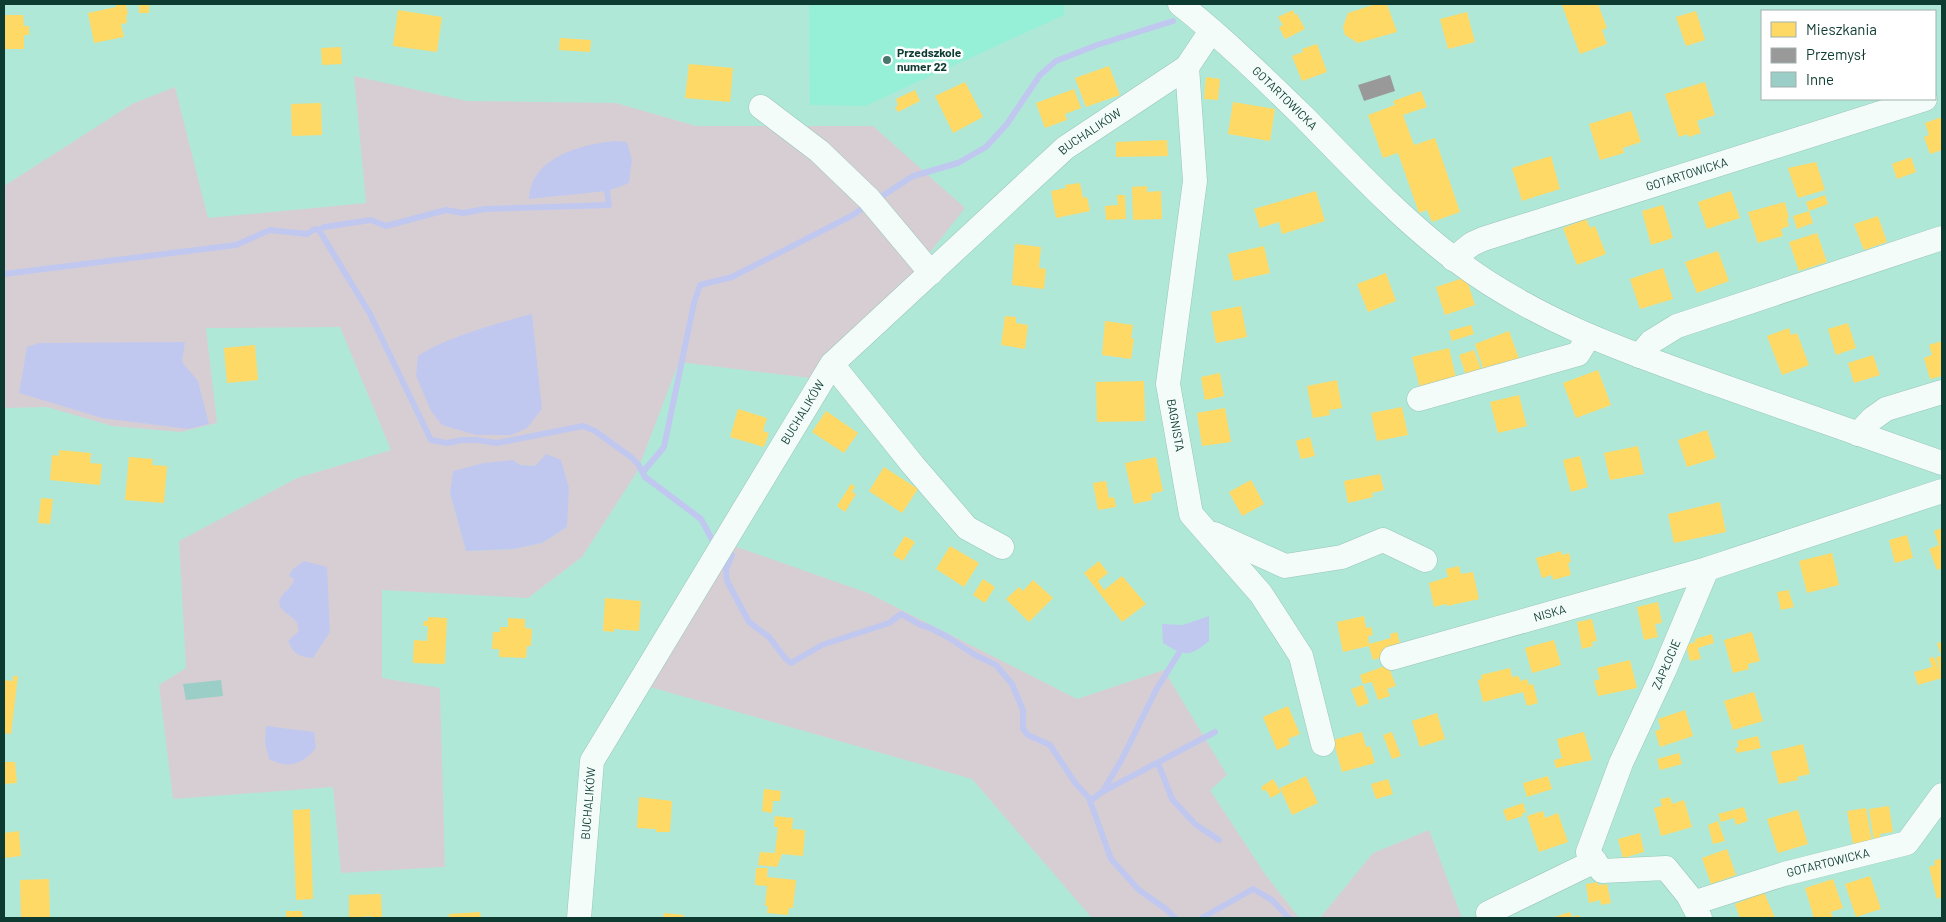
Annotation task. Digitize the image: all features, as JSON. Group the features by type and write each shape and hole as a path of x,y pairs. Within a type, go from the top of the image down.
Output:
{"street":[{"name":"GOTARTOWICKA","path":"1180,4 1303,116 1393,208 1453,259 1528,307 1589,336 1639,356 1942,463"},
{"name":"BUCHALIKÓW","path":"579,918 592,761 832,364 1066,148 1187,66 1211,31"},
{"name":"BAGNISTA","path":"1187,66 1195,181 1168,384 1191,514 1261,594 1301,656 1323,744"},
{"name":"GOTARTOWICKA","path":"1453,259 1472,244 1483,239 1922,100"},
{"path":"761,106 819,151 872,203 931,273"},
{"path":"1639,356 1651,342 1677,326 1942,238"},
{"path":"1419,399 1578,354 1589,336"},
{"path":"832,364 913,465 967,528 1002,547"},
{"path":"1858,434 1872,419 1886,409 1942,392"},
{"path":"1707,569 1942,491"},
{"path":"1205,530 1284,566 1342,557 1383,540 1425,560"},
{"name":"NISKA","path":"1392,658 1707,569"},
{"name":"ZAPŁOCIE","path":"1595,861 1588,852 1622,763 1664,671 1707,569"},
{"name":"GOTARTOWICKA","path":"1696,911 1784,874 1907,843 1942,795"},
{"path":"1488,913 1595,861 1602,871 1666,868 1696,911"}],"shaded area":[{"name":"Przedszkole numer 22","path":"809,4 1064,4 1064,15 865,106 810,105"},
{"path":"354,76 467,101 616,103 696,126 873,126 965,208 908,280 810,378 679,362 637,472 582,557 528,598 382,590 382,678 440,688 445,867 341,873 333,787 173,799 159,685 186,668 179,541 297,478 391,450 340,327 206,328 217,423 181,432 112,426 47,407 4,408 4,186 132,104 175,87 208,218 366,203","holes":["520,465 535,466 567,527 542,543 513,549 466,551 450,493"]},
{"path":"731,545 868,593 1077,699 1164,670 1227,775 1210,790 1265,874 1299,918 1092,918 972,779 650,687"},
{"path":"1429,830 1462,918 1320,918 1373,853"}],"water":[{"path":"616,141 627,142 632,160 629,182 627,184 607,191 529,199 532,185 538,173 560,155 588,145"},
{"path":"532,314 542,409 527,428 511,435 476,435 442,425 431,411 416,376 418,356 457,337"},
{"path":"185,342 182,362 198,381 209,424 188,429 102,418 19,393 27,347 39,343"},
{"path":"546,454 561,460 569,488 567,527 542,543 513,549 466,551 450,493 453,471 484,463 513,460 520,465 535,466"},
{"path":"304,561 327,567 330,632 313,658 298,654 290,645 288,641 299,631 298,625 282,609 279,603 293,582 294,579 289,576 292,570"},
{"path":"1209,616 1209,641 1191,653 1176,651 1163,643 1162,624 1183,625"},
{"path":"266,726 314,732 316,748 300,762 294,764 283,764 269,759 265,743"}],"building: Mieszkania":[{"path":"116,4 126,4 127,23 121,24 124,37 94,43 88,13 116,7"},
{"path":"139,4 149,4 149,13 139,13"},
{"path":"1376,4 1387,4 1397,32 1358,43 1345,35 1343,27 1348,13"},
{"path":"1598,4 1607,28 1602,30 1607,44 1580,54 1562,5"},
{"path":"398,10 442,17 437,52 393,46"},
{"path":"1293,10 1305,29 1285,39 1279,27 1283,25 1278,17"},
{"path":"1696,11 1705,40 1686,46 1676,17"},
{"path":"1467,12 1475,42 1448,49 1440,19"},
{"path":"4,15 23,15 24,26 29,26 29,35 24,35 24,49 4,49"},
{"path":"560,38 591,40 590,52 559,50"},
{"path":"1317,44 1327,72 1302,81 1292,56 1303,52 1302,49"},
{"path":"341,47 342,64 322,65 321,48"},
{"path":"689,64 733,68 730,102 685,98"},
{"path":"1109,66 1120,95 1086,107 1075,78"},
{"path":"1206,77 1220,79 1218,100 1204,99"},
{"path":"965,82 983,117 953,133 935,96"},
{"path":"1705,82 1715,115 1697,121 1701,133 1688,137 1688,134 1679,137 1665,94"},
{"path":"1074,89 1081,108 1065,114 1067,120 1045,128 1036,103"},
{"path":"915,90 920,101 898,112 895,107 898,105 896,99"},
{"path":"1421,91 1427,107 1403,115 1414,145 1435,138 1460,212 1432,222 1427,210 1419,213 1398,153 1383,158 1368,115 1395,105 1393,101"},
{"path":"1233,102 1275,109 1270,141 1228,134"},
{"path":"321,103 322,135 292,136 291,104"},
{"path":"1631,111 1641,142 1623,148 1624,153 1600,160 1589,124"},
{"path":"1942,117 1942,150 1930,154 1924,137 1929,135 1925,123"},
{"path":"1167,140 1168,156 1116,157 1116,142"},
{"path":"1551,156 1560,189 1522,201 1512,168"},
{"path":"1911,157 1916,172 1897,179 1892,164"},
{"path":"1816,162 1825,190 1798,198 1788,168"},
{"path":"1080,183 1083,198 1087,197 1090,211 1056,218 1051,191 1066,188 1065,185"},
{"path":"1147,186 1147,192 1161,191 1162,219 1133,220 1132,187"},
{"path":"1316,191 1325,221 1282,234 1279,222 1260,228 1254,209"},
{"path":"1731,191 1740,218 1707,229 1698,202"},
{"path":"1117,195 1125,195 1126,219 1106,220 1105,206 1118,205"},
{"path":"1825,195 1828,204 1809,211 1806,202"},
{"path":"1785,202 1789,226 1781,229 1783,236 1758,243 1748,212"},
{"path":"1663,205 1673,238 1651,245 1642,211"},
{"path":"1809,211 1813,223 1797,229 1793,216"},
{"path":"1878,216 1887,242 1864,250 1854,224"},
{"path":"1586,219 1590,228 1595,226 1606,254 1577,265 1563,228"},
{"path":"1817,233 1827,262 1799,271 1789,242"},
{"path":"1015,244 1041,247 1039,268 1046,269 1044,289 1012,285"},
{"path":"1264,246 1270,273 1234,281 1228,254"},
{"path":"1718,251 1729,281 1697,293 1685,262"},
{"path":"1663,268 1673,299 1640,309 1630,279"},
{"path":"1386,273 1396,301 1368,312 1357,284"},
{"path":"1466,277 1475,305 1445,315 1436,287"},
{"path":"1241,306 1247,337 1216,343 1211,312"},
{"path":"1005,316 1016,317 1016,323 1028,325 1025,349 1001,345"},
{"path":"1105,321 1133,325 1131,338 1134,339 1131,359 1102,355"},
{"path":"1848,323 1856,348 1836,355 1828,329"},
{"path":"1471,325 1474,334 1452,341 1449,331"},
{"path":"1789,328 1791,335 1797,333 1809,365 1782,375 1767,336"},
{"path":"1509,331 1520,361 1485,374 1475,344"},
{"path":"1942,341 1942,376 1930,379 1924,358 1932,355 1929,345"},
{"path":"255,345 258,380 227,383 224,348"},
{"path":"1449,348 1456,378 1420,388 1412,357"},
{"path":"1474,350 1481,369 1466,375 1459,355"},
{"path":"1873,355 1880,375 1854,383 1848,363"},
{"path":"1598,370 1611,405 1576,418 1563,383"},
{"path":"1220,373 1224,396 1205,400 1201,377"},
{"path":"1337,380 1342,408 1329,410 1330,415 1313,418 1307,386"},
{"path":"1144,381 1145,421 1097,422 1096,382"},
{"path":"1519,395 1527,426 1498,433 1490,402"},
{"path":"1402,407 1408,435 1377,441 1371,413"},
{"path":"1225,408 1231,442 1202,446 1197,413"},
{"path":"738,409 767,418 763,431 769,433 764,447 730,437"},
{"path":"826,411 858,433 844,453 812,432"},
{"path":"1707,430 1716,458 1687,467 1678,440"},
{"path":"1310,437 1315,456 1301,459 1296,441"},
{"path":"1638,446 1644,474 1610,480 1604,453"},
{"path":"59,450 91,453 90,463 102,464 100,485 50,480 52,455 59,456"},
{"path":"1580,456 1588,487 1571,492 1563,460"},
{"path":"129,457 153,459 152,465 167,466 164,503 125,500"},
{"path":"1156,457 1163,491 1151,494 1152,500 1134,504 1125,463"},
{"path":"884,467 918,489 902,513 869,491"},
{"path":"1380,474 1384,490 1372,493 1373,497 1348,503 1344,481"},
{"path":"1251,480 1264,504 1242,516 1229,492"},
{"path":"1106,481 1109,498 1114,497 1116,507 1098,510 1093,483"},
{"path":"851,484 855,486 852,492 856,494 845,512 837,506"},
{"path":"41,498 53,499 50,524 38,523"},
{"path":"1720,502 1726,532 1674,543 1668,514"},
{"path":"1942,528 1942,568 1937,570 1929,549 1939,545 1934,531"},
{"path":"1907,535 1913,558 1895,563 1889,540"},
{"path":"905,536 915,542 903,561 893,555"},
{"path":"950,546 979,563 964,587 936,569"},
{"path":"1561,551 1562,555 1569,553 1571,562 1568,563 1571,575 1553,580 1552,575 1542,578 1536,558"},
{"path":"1832,553 1839,585 1807,593 1799,561"},
{"path":"1099,561 1108,573 1098,581 1104,590 1122,576 1146,604 1122,622 1084,573"},
{"path":"1459,566 1461,574 1473,572 1479,599 1434,607 1429,583 1448,577 1446,569"},
{"path":"983,579 995,587 985,603 973,595"},
{"path":"1033,580 1053,598 1029,622 1006,599 1019,587 1023,591"},
{"path":"1790,590 1794,607 1781,610 1777,592"},
{"path":"605,598 641,601 639,631 614,629 614,632 603,631"},
{"path":"1658,602 1662,623 1655,624 1658,637 1644,640 1637,607"},
{"path":"1364,616 1366,628 1371,627 1373,635 1368,636 1369,644 1391,638 1390,634 1397,632 1402,651 1373,660 1369,646 1343,652 1337,622"},
{"path":"428,617 447,618 445,664 413,663 414,640 427,641 428,626 423,626 424,621 428,621"},
{"path":"508,618 525,619 525,628 532,629 531,646 527,646 526,658 499,657 499,649 492,649 493,632 500,632 500,627 508,627"},
{"path":"1592,619 1597,641 1592,642 1593,646 1582,649 1577,622"},
{"path":"1752,632 1760,661 1748,664 1749,669 1733,673 1724,640"},
{"path":"1712,634 1714,643 1698,648 1701,659 1690,661 1686,645 1695,642 1695,639"},
{"path":"1554,640 1561,665 1532,673 1525,648"},
{"path":"1942,642 1942,678 1918,685 1914,672 1932,667 1929,658 1934,657 1940,673 1936,657 1941,656 1937,643"},
{"path":"1630,660 1637,688 1598,696 1594,681 1600,679 1597,668"},
{"path":"1388,665 1396,686 1387,689 1390,696 1378,700 1372,682 1363,684 1360,675"},
{"path":"1510,668 1512,677 1519,676 1520,681 1527,679 1529,685 1533,684 1538,703 1527,706 1523,692 1483,702 1478,680 1482,679 1481,675"},
{"path":"13,676 18,676 11,734 4,733 4,680 13,681"},
{"path":"1363,685 1369,703 1358,707 1351,689"},
{"path":"1754,692 1763,721 1733,730 1724,701"},
{"path":"1288,706 1300,734 1288,739 1290,744 1277,750 1263,717"},
{"path":"1685,710 1693,736 1660,747 1655,731 1661,729 1658,719"},
{"path":"1437,713 1445,739 1420,747 1412,721"},
{"path":"1362,732 1366,747 1370,746 1375,763 1342,772 1333,740"},
{"path":"1392,732 1401,756 1392,759 1383,735"},
{"path":"1584,732 1592,760 1556,768 1554,760 1562,758 1557,739"},
{"path":"1758,736 1761,748 1737,753 1735,748 1739,747 1737,741"},
{"path":"1803,744 1810,774 1797,777 1798,780 1779,784 1771,752"},
{"path":"1679,753 1682,764 1660,770 1657,759"},
{"path":"4,762 15,762 17,783 4,784"},
{"path":"1306,776 1318,803 1292,815 1280,788"},
{"path":"1548,776 1552,789 1527,797 1523,783"},
{"path":"1273,779 1281,792 1271,798 1266,790 1263,791 1261,787"},
{"path":"1388,779 1393,794 1376,799 1371,784"},
{"path":"764,789 781,791 780,801 773,801 772,813 762,811"},
{"path":"639,797 672,801 670,832 656,832 656,829 637,828"},
{"path":"1670,797 1672,804 1684,800 1692,827 1661,836 1654,808 1662,806 1660,799"},
{"path":"1523,803 1526,812 1522,814 1523,816 1507,821 1503,810"},
{"path":"1889,806 1893,832 1880,834 1881,840 1874,841 1869,809"},
{"path":"1744,807 1748,821 1736,825 1734,818 1721,822 1718,814"},
{"path":"1866,808 1872,841 1853,844 1847,811"},
{"path":"310,809 313,899 296,900 293,810"},
{"path":"1798,810 1808,844 1778,853 1767,819"},
{"path":"1543,811 1545,818 1558,813 1568,842 1539,852 1527,816"},
{"path":"775,816 793,818 792,829 805,830 803,856 782,854 777,867 758,865 760,852 775,853 778,827 774,827"},
{"path":"1718,821 1725,841 1713,844 1708,825"},
{"path":"19,831 21,856 4,858 4,833"},
{"path":"1640,833 1644,852 1623,858 1618,839"},
{"path":"1727,849 1736,875 1711,884 1702,858"},
{"path":"1942,858 1942,897 1937,899 1929,867 1935,865 1934,861"},
{"path":"756,868 768,868 767,877 796,880 793,908 789,908 788,915 767,913 768,906 765,906 767,886 755,885"},
{"path":"1870,876 1881,909 1856,917 1845,884"},
{"path":"49,879 50,917 21,918 20,880"},
{"path":"1833,879 1843,908 1831,912 1833,918 1814,918 1805,888"},
{"path":"1598,882 1598,885 1607,884 1611,903 1601,905 1600,900 1589,903 1586,884"},
{"path":"1764,892 1775,918 1740,918 1735,904"},
{"path":"381,894 382,918 371,918 371,916 349,918 349,895"},
{"path":"286,911 302,911 303,918 286,918"},
{"path":"480,912 481,918 449,918 449,914"},
{"path":"1570,912 1572,917 1579,915 1580,918 1551,918"},
{"path":"664,913 684,915 683,918 663,918"}],"building: Przemysł":[{"path":"1390,75 1395,91 1364,101 1358,85"}],"building: Inne":[{"path":"221,680 223,696 186,700 183,684"}],"waterway":[{"path":"876,200 913,176 958,163 986,147 1007,124 1040,75 1056,61 1097,45 1173,21"},
{"path":"4,274 236,245 270,230 307,234 315,229 319,230 324,227 371,220 386,226 446,210 463,213 485,209 609,205 607,191"},
{"path":"643,472 664,447 694,303 700,285 732,277 853,215 867,205"},
{"path":"319,230 370,314 431,440 447,443 462,440 497,443 583,426 595,431 631,457 638,464 645,477 701,519 715,545"},
{"path":"732,555 726,570 727,581 749,622 769,637 791,663 822,645 889,623 901,614 946,636 975,655 996,665 1012,684 1023,710 1023,729 1028,735 1050,745 1076,784 1089,798 1111,859 1139,890 1166,909 1175,918"},
{"path":"1090,801 1103,791 1122,759 1156,690 1179,653"},
{"path":"1104,791 1215,732"},
{"path":"1158,763 1172,799 1195,824 1219,840"},
{"path":"1202,918 1253,889 1272,900 1289,918"}],"place":[{"name":"Przedszkole numer 22","path":"887,60"}]}
